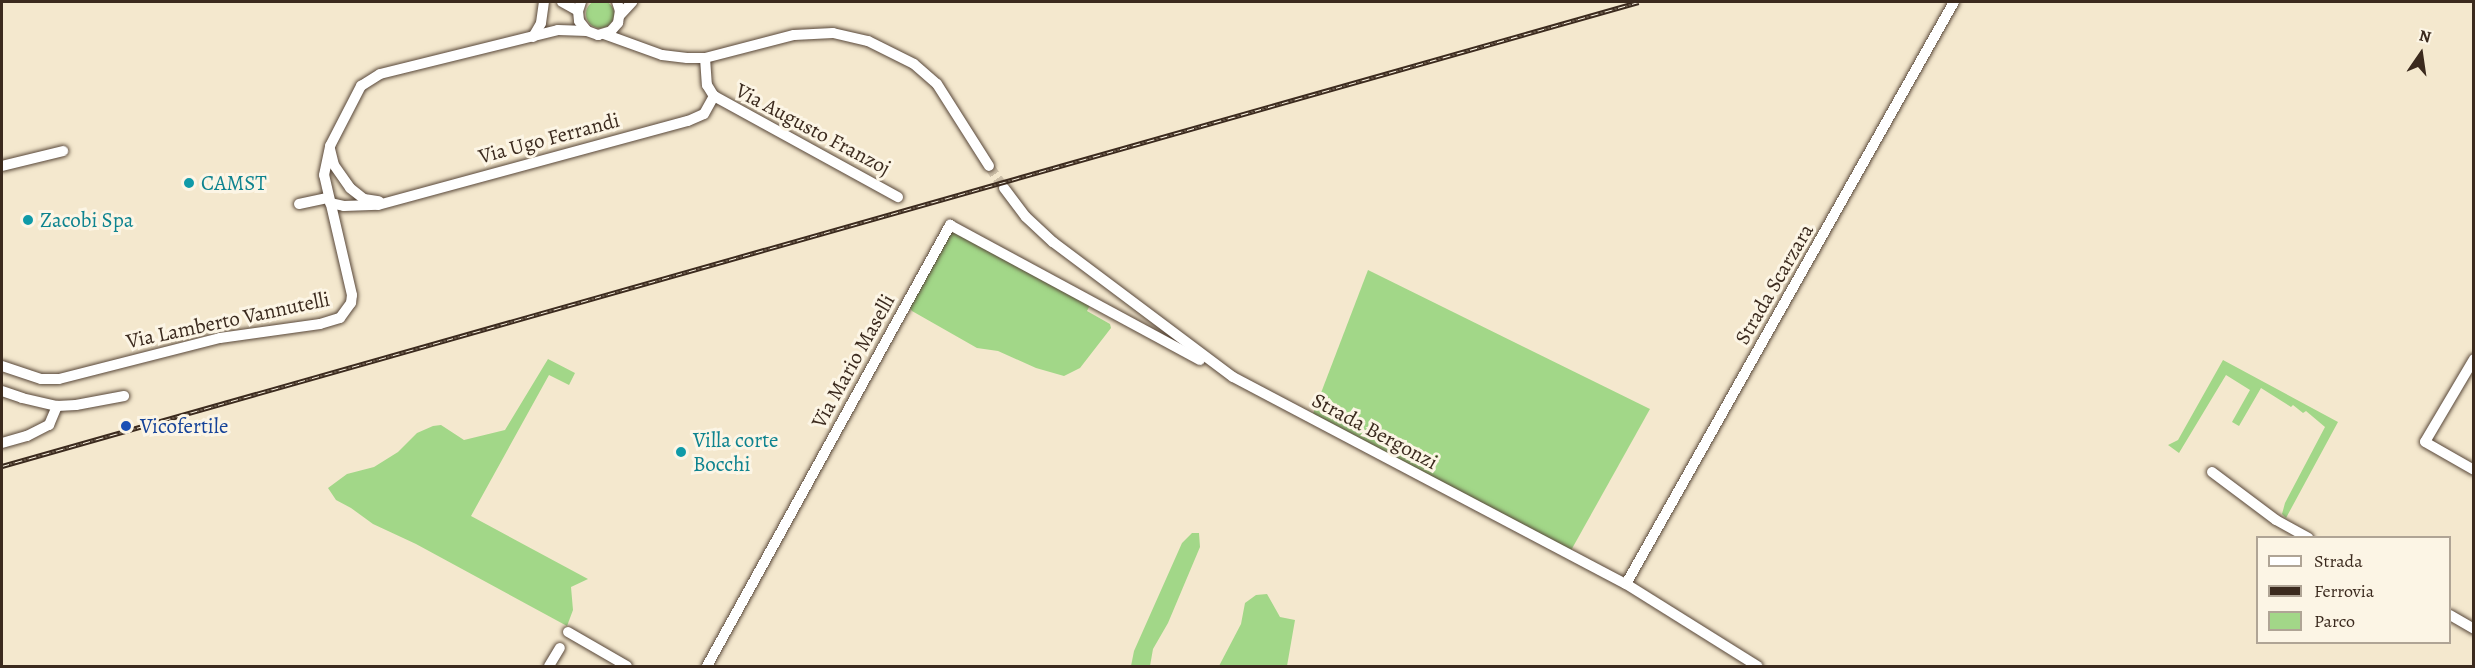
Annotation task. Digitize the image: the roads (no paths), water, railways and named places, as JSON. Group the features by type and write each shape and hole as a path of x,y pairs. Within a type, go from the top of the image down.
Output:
{"street":[{"path":"533,37 541,23 544,2"},
{"path":"563,2 579,9 587,31"},
{"path":"617,2 619,19 630,43"},
{"path":"604,34 632,2"},
{"name":"Strada Scarzara","path":"1626,584 1954,2"},
{"path":"558,30 579,9"},
{"path":"558,30 604,34 662,55 705,58 794,35 820,33 845,35 876,44 914,64 937,84 989,166"},
{"name":"Via Lamberto Vannutelli","path":"2,366 33,378 59,379 220,338 333,321 345,313 352,295 324,175 330,146 355,95 369,79 558,30"},
{"name":"Via Augusto Franzoj","path":"705,58 707,85 714,96 898,197"},
{"name":"Via Ugo Ferrandi","path":"329,200 352,206 371,206 698,119 704,114 714,96"},
{"path":"330,146 331,157 341,177 359,195"},
{"path":"2,166 63,151"},
{"name":"Strada Bergonzi","path":"1004,188 1039,230 1233,377 1626,584 1757,666"},
{"path":"299,204 329,200 343,194 384,201"},
{"path":"337,231 341,216 352,206"},
{"name":"Via Mario Maselli","path":"707,666 950,225 1233,377"},
{"path":"1101,305 1110,302 1118,292"},
{"path":"2474,359 2425,442 2474,470"},
{"path":"2,391 22,399 57,406 76,405 124,396"},
{"path":"2,443 27,436 49,425 57,406"},
{"path":"2212,472 2274,519 2306,536"},
{"path":"2451,616 2474,628"},
{"path":"568,632 627,666"},
{"path":"549,666 560,648"}],"tunnel":[{"path":"989,166 1004,188"}],"railway":[{"path":"2,466 1639,2"}],"place":[{"name":"CAMST","path":"189,183"},
{"name":"Zacobi Spa","path":"28,220"},
{"name":"Vicofertile","path":"126,426"},
{"name":"Villa corte Bocchi","path":"681,452"}]}
